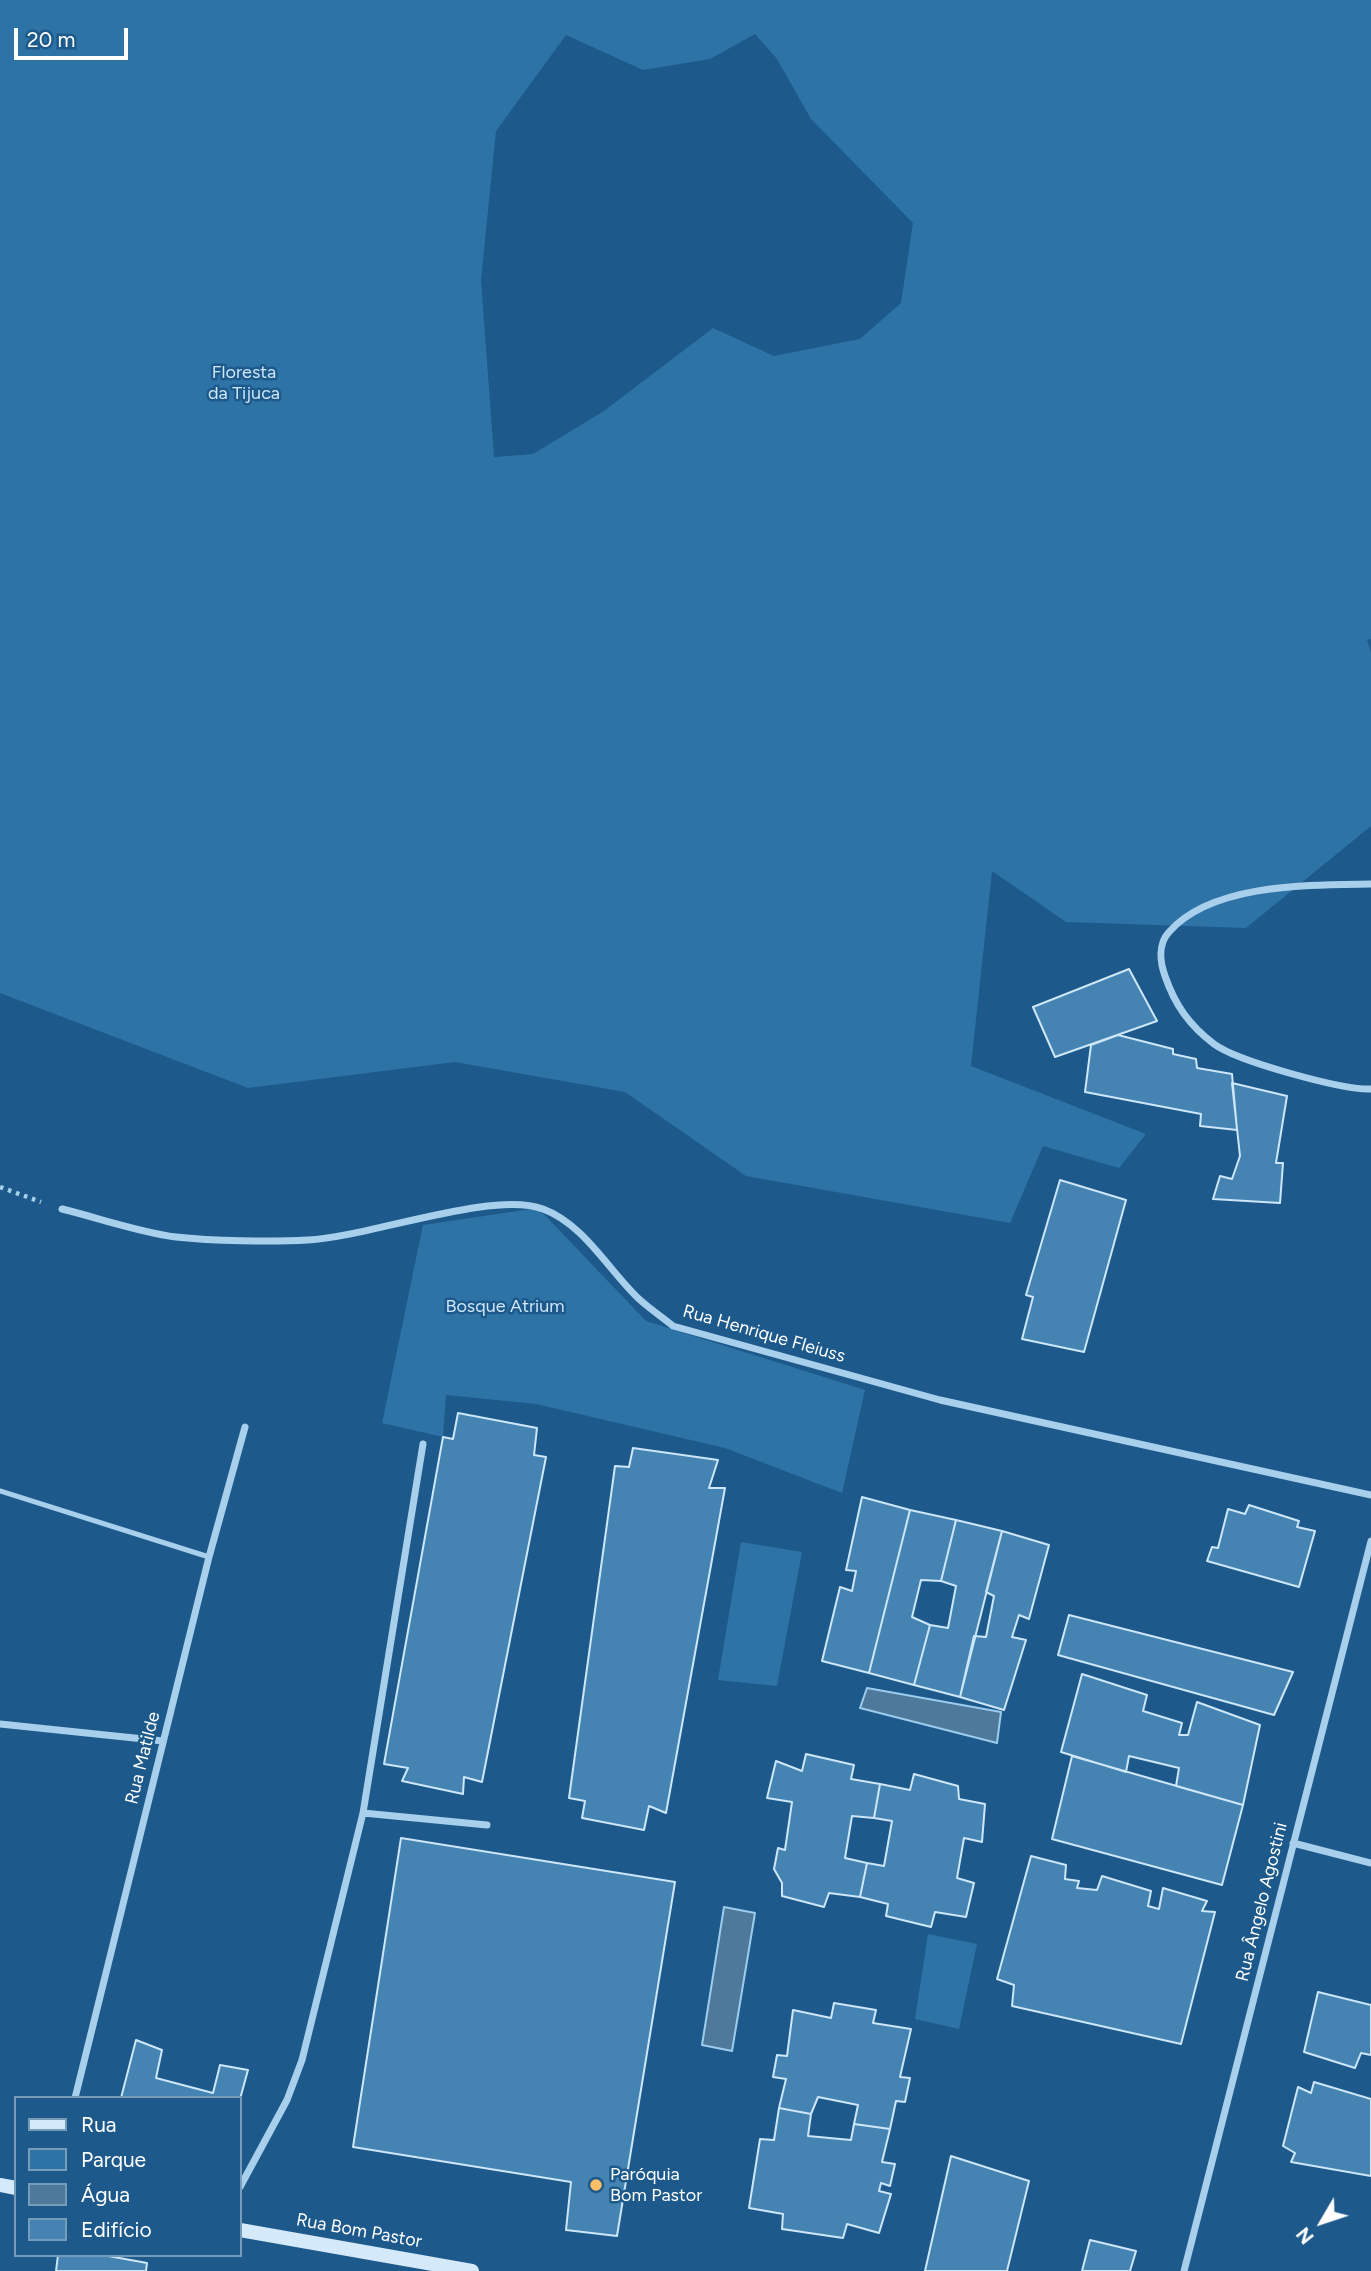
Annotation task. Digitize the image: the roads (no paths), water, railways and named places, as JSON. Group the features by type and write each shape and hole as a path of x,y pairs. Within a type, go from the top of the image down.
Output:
{"street":[{"path":"1371,884 1304,885 1224,898 1199,908 1168,933 1159,960 1175,1005 1215,1045 1272,1068 1356,1090 1371,1089"},
{"name":"Rua Henrique Fleiuss","path":"62,1209 175,1237 309,1240 387,1228 467,1209 518,1205 542,1208 558,1216 582,1236 639,1299 673,1325 940,1400 1371,1495"},
{"name":"Rua Matilde","path":"75,2096 209,1558 245,1427"},
{"path":"242,2183 287,2100 302,2060 363,1813 423,1444"},
{"name":"Rua Ângelo Agostini","path":"1184,2271 1371,1541"},
{"path":"0,1724 163,1741"},
{"path":"363,1813 487,1825"},
{"path":"1293,1843 1371,1863"},
{"name":"Rua Bom Pastor","path":"242,2230 472,2271"}],"lane":[{"path":"0,1491 209,1558"}],"water":[{"path":"867,1688 1001,1712 997,1743 860,1708"},
{"path":"724,1907 755,1913 732,2051 702,2045"}],"place":[{"name":"Paróquia Bom Pastor","path":"596,2185"}],"park label":[{"name":"Floresta da Tijuca","path":"244,383"},
{"name":"Bosque Atrium","path":"505,1307"}]}
